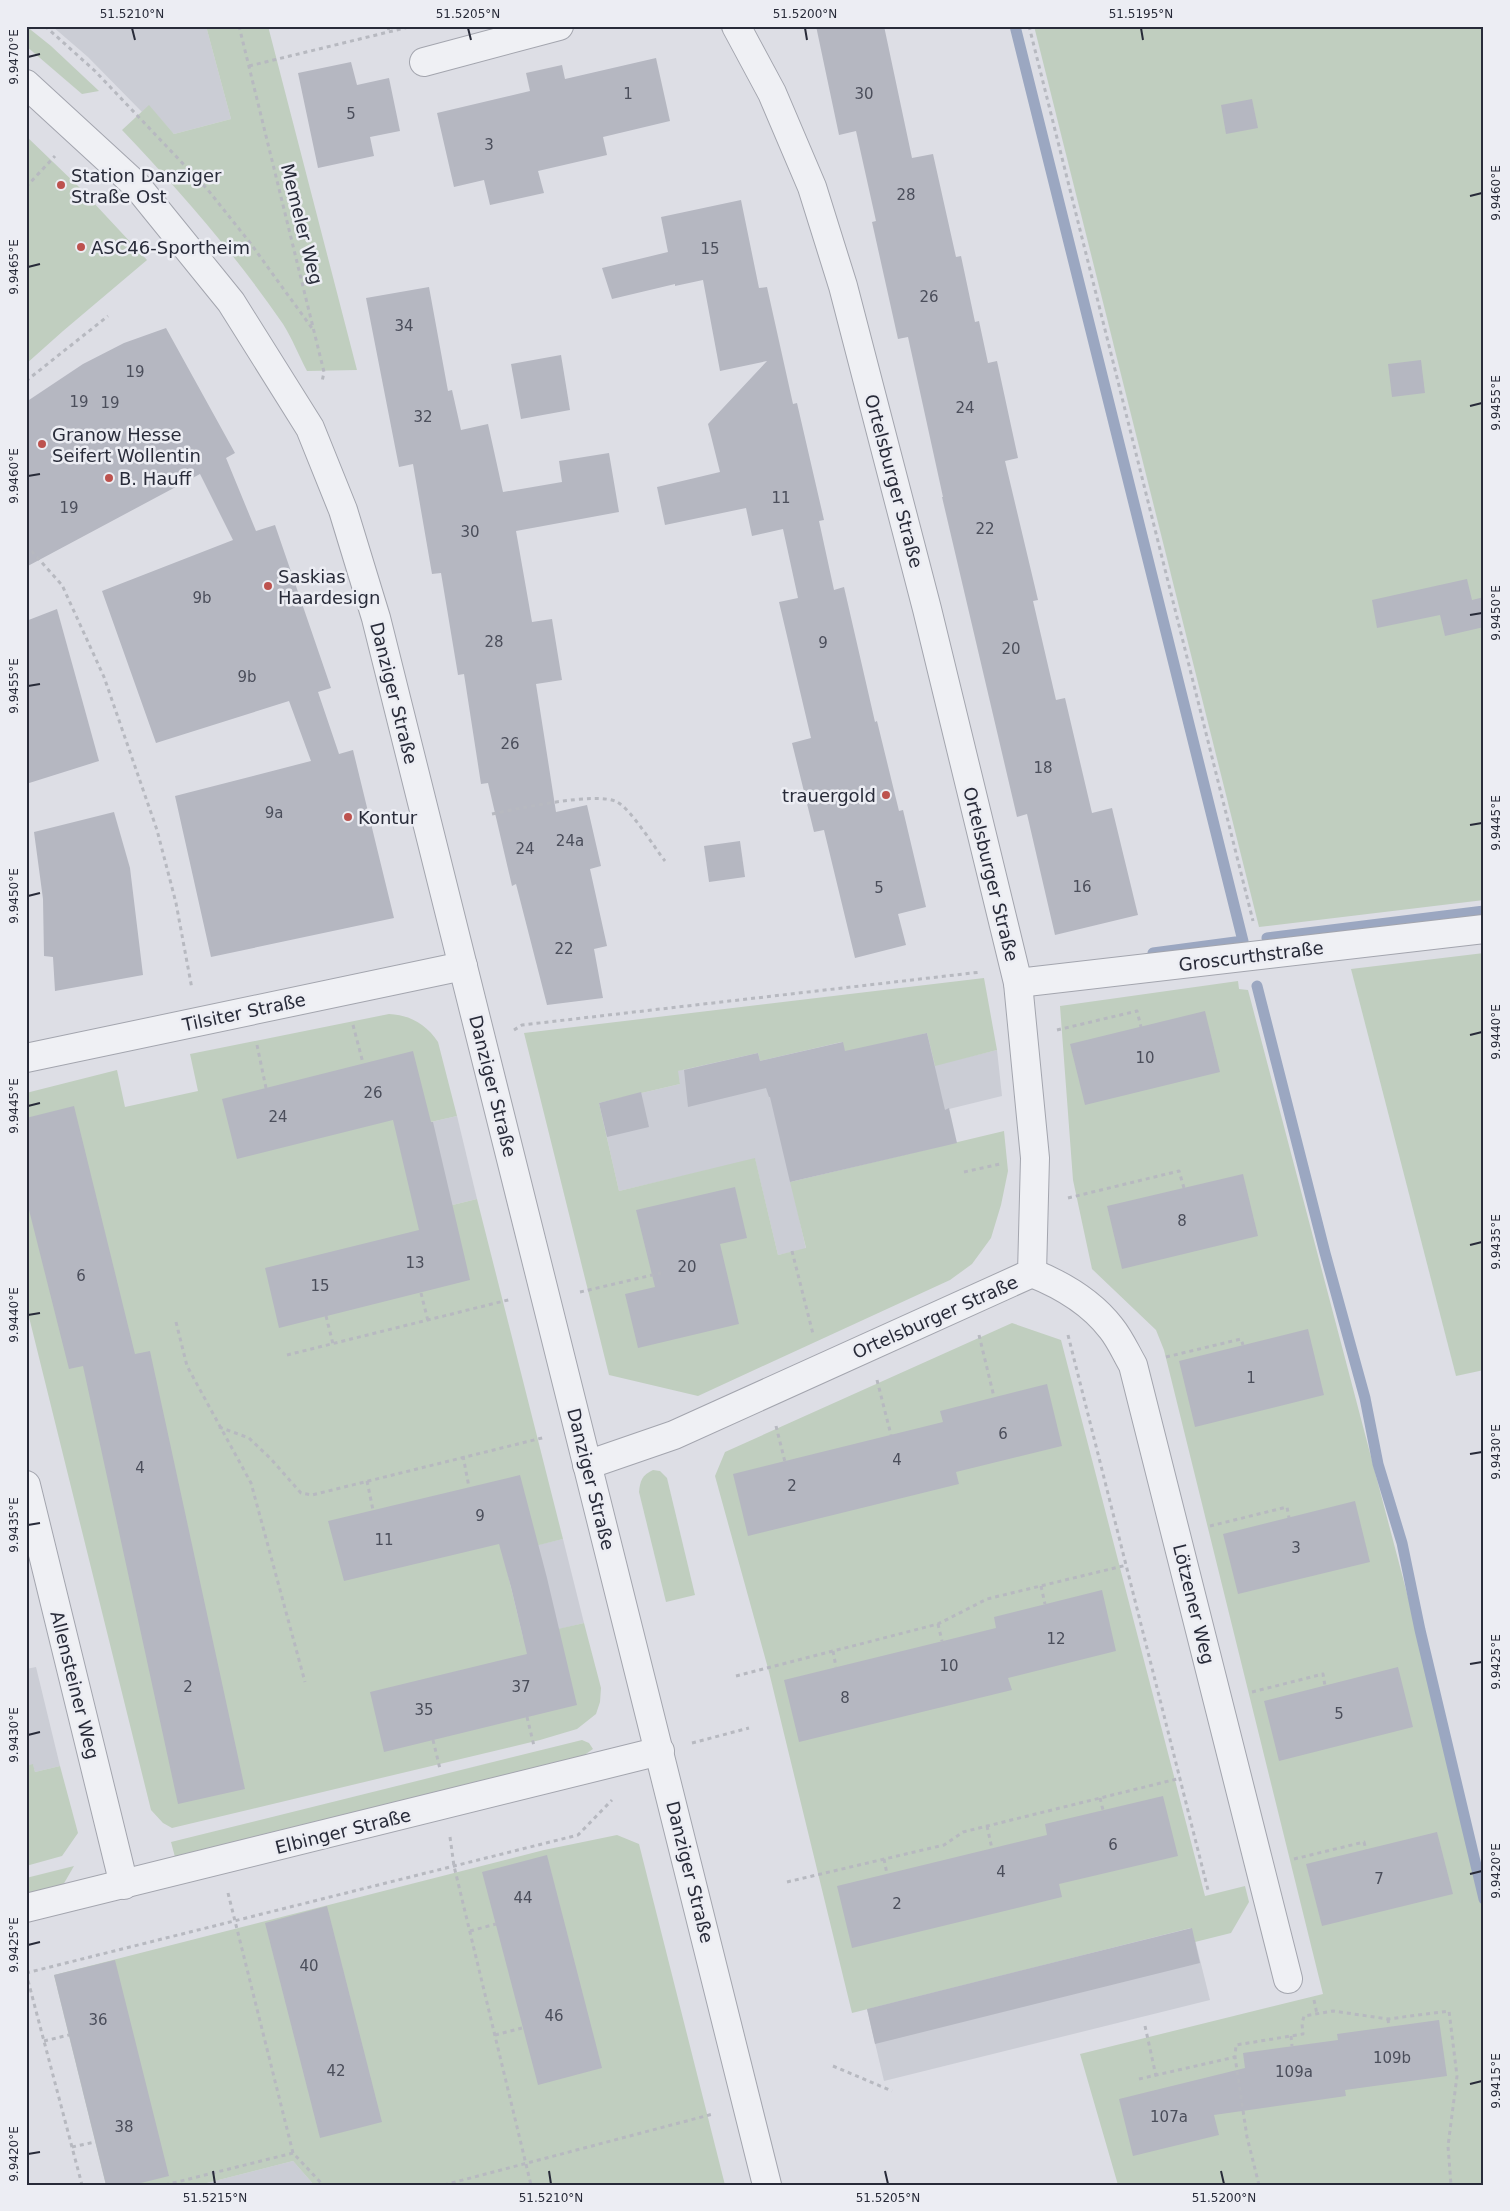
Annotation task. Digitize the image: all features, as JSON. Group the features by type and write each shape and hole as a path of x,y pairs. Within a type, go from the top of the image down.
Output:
{"street":[{"path":"424,62 560,26"},
{"name":"Ortelsburger Straße","path":"587,1464 674,1435 1032,1273 1035,1158 1018,984 927,609 843,286 812,187 772,93 736,26"},
{"name":"Danziger Straße","path":"26,84 137,186 231,302 310,428 343,510 376,618 767,2185"},
{"name":"Groscurthstraße","path":"1018,984 1484,929"},
{"name":"Tilsiter Straße","path":"26,1058 463,966"},
{"name":"Lötzener Weg","path":"1032,1273 1060,1284 1091,1307 1112,1328 1133,1365 1288,1979"},
{"name":"Allensteiner Weg","path":"26,1485 124,1885"},
{"name":"Elbinger Straße","path":"26,1908 220,1862 660,1751"}],"path":[{"path":"45,26 95,70 208,190 251,244 314,331"},
{"name":"Memeler Weg","path":"238,26 324,372 310,428"},
{"path":"388,26 389,32"},
{"path":"249,66 413,26"},
{"path":"1029,26 1261,955"},
{"path":"26,381 108,316"},
{"path":"26,545 62,585 104,677 157,830 176,903 198,1022"},
{"path":"492,814 570,800 610,799 625,808 665,861"},
{"path":"483,1047 522,1025 984,972 1018,984"},
{"path":"250,1010 266,1088"},
{"path":"1023,1038 1137,1011 1141,1027"},
{"path":"1034,1206 1179,1171 1184,1188"},
{"path":"792,1251 821,1369"},
{"path":"287,1355 508,1299 580,1292 661,1273"},
{"path":"420,1293 428,1320"},
{"path":"970,1301 994,1397"},
{"path":"1091,1307 1068,1331 1208,1890"},
{"path":"326,1316 333,1344"},
{"path":"176,1322 187,1366 251,1483 305,1682"},
{"path":"1133,1365 1241,1339 1243,1345"},
{"path":"869,1347 891,1435"},
{"path":"219,1426 248,1438 271,1459 301,1493 312,1495 578,1429"},
{"path":"463,1456 469,1487"},
{"path":"367,1481 373,1510"},
{"path":"1176,1534 1287,1507 1289,1518"},
{"path":"736,1676 938,1624 987,1599 1127,1565"},
{"path":"1041,1586 1045,1604"},
{"path":"938,1624 942,1641"},
{"path":"832,1651 836,1667"},
{"path":"1218,1700 1322,1674 1325,1686"},
{"path":"660,1751 749,1728"},
{"path":"433,1740 446,1805 454,1866 531,2185"},
{"path":"787,1882 944,1845 963,1832 1181,1778"},
{"path":"82,2185 26,1973 578,1835 619,1793"},
{"path":"1100,1798 1103,1810"},
{"path":"987,1826 992,1848"},
{"path":"1260,1868 1364,1842 1366,1850"},
{"path":"884,1859 887,1874"},
{"path":"220,1862 293,2153 323,2185"},
{"path":"470,1931 496,1924"},
{"path":"1259,2185 1247,2138 1235,2057 1236,2045 1303,2034 1302,2024 1304,2016 1316,2012 1333,2011 1388,2019 1449,2010 1457,2076 1448,2146 1451,2185"},
{"path":"1388,2019 1389,2027"},
{"path":"1145,2026 1156,2076"},
{"path":"495,2035 522,2028"},
{"path":"44,2041 69,2035"},
{"path":"1291,2036 1292,2046"},
{"path":"1139,2079 1235,2057"},
{"path":"833,2066 892,2091"},
{"path":"444,2185 747,2105"},
{"path":"72,2147 95,2142"},
{"path":"165,2185 293,2153"}],"shaded area":[{"path":"52,26 206,26 231,119 174,134 149,106 142,112 88,57"},
{"path":"927,1033 935,1065 997,1050 1002,1096 949,1109 791,1182 806,1249 778,1255 755,1159 619,1191 599,1103 680,1084 677,1071 758,1053 760,1061 843,1042"},
{"path":"457,1116 477,1199 416,1214 396,1130"},
{"path":"563,1539 584,1623 523,1638 503,1553"},
{"path":"36,1667 60,1766 35,1772 33,1765 26,1766 26,1669"},
{"path":"1192,1928 1210,2000 884,2081 867,2009"},
{"path":"293,2161 314,2185 199,2185"}],"green space":[{"path":"26,26 51,46 99,91 82,94 26,46"},
{"path":"206,26 268,26 357,370 307,371 283,324 246,273 185,199 122,130 149,105 174,134 231,119"},
{"path":"1034,26 1484,26 1484,900 1259,927"},
{"name":"ASC46-Sportheim","path":"26,136 79,187 147,260 26,364"},
{"path":"1484,953 1484,1370 1456,1376 1351,969"},
{"path":"984,978 997,1050 935,1066 927,1033 845,1052 842,1042 760,1061 758,1053 678,1071 680,1084 599,1103 619,1191 755,1158 778,1255 806,1248 790,1182 1004,1131 1008,1171 1001,1205 991,1238 972,1264 950,1280 698,1396 609,1375 524,1033"},
{"path":"1238,981 1239,989 1248,990 1414,1620 1484,1906 1484,2185 1118,2185 1080,2054 1323,1994 1164,1350 1156,1330 1092,1269 1073,1180 1060,1006"},
{"path":"389,1014 404,1016 423,1025 438,1042 457,1116 396,1130 416,1214 477,1199 563,1539 503,1554 523,1637 584,1623 601,1688 600,1702 596,1714 577,1729 540,1740 172,1828 163,1823 151,1810 26,1305 26,1093 117,1070 125,1107 198,1091 190,1054"},
{"path":"1012,1323 1061,1340 1205,1896 1245,1886 1249,1902 1231,1933 1195,1942 1191,1928 852,2013 769,1672 715,1476 725,1452"},
{"path":"653,1470 660,1471 667,1478 695,1595 666,1602 639,1492 642,1479"},
{"path":"582,1740 589,1743 593,1749 583,1756 175,1857 171,1842"},
{"path":"33,1764 35,1772 60,1766 78,1833 62,1856 26,1866 26,1766"},
{"path":"617,1835 639,1844 725,2185 314,2185 293,2161 199,2185 106,2185 54,1975 544,1850"},
{"path":"74,1866 63,1885 26,1894 26,1878"}],"building":[{"path":"816,26 884,26 912,158 933,154 956,257 961,256 975,322 979,321 988,363 997,361 1018,458 1005,461 1038,600 1033,601 1056,700 1065,698 1092,813 1112,808 1138,915 1055,935 1027,814 1017,817 942,497 908,337 898,339 872,222 876,221 856,131 839,135"},
{"path":"656,58 670,121 603,137 607,155 538,171 544,193 490,205 484,180 454,187 437,113 530,91 526,73 562,65 565,79"},
{"path":"351,62 357,85 389,78 400,131 370,137 374,156 318,168 298,73"},
{"path":"1252,99 1258,128 1226,134 1221,105"},
{"path":"741,200 759,288 767,287 793,404 797,403 824,520 819,521 834,590 844,587 875,722 877,721 899,811 903,810 926,907 898,914 906,945 855,958 824,830 814,832 792,743 811,738 779,602 798,598 783,529 752,536 746,508 665,525 657,487 720,472 708,424 767,361 720,371 703,280 675,286 675,284 612,299 602,268 668,252 661,217"},
{"path":"429,287 448,391 452,390 461,430 488,424 503,492 562,482 559,461 609,453 619,512 516,531 532,622 552,619 562,680 536,684 556,812 587,805 601,866 590,869 607,946 594,949 603,998 547,1005 516,884 512,886 488,783 481,784 464,674 458,675 441,573 432,574 413,464 399,467 366,298"},
{"path":"166,328 235,453 226,458 256,531 275,525 331,688 318,692 339,754 353,750 394,918 211,957 175,796 311,761 289,701 156,743 102,591 233,540 200,474 26,567 26,402 83,364 124,343"},
{"path":"561,355 570,410 521,419 511,364"},
{"path":"1421,360 1425,393 1392,397 1388,364"},
{"path":"1467,579 1472,600 1484,597 1484,627 1445,636 1440,615 1377,628 1372,600"},
{"path":"57,609 99,761 26,784 26,621"},
{"path":"114,812 130,868 143,975 55,991 53,957 44,956 43,899 34,832"},
{"path":"740,841 745,877 709,882 704,846"},
{"path":"1205,1011 1220,1072 1085,1105 1070,1044"},
{"path":"927,1033 945,1110 949,1108 957,1143 790,1182 770,1097 766,1088 688,1107 684,1070 758,1053 760,1061 843,1042 845,1051"},
{"path":"413,1051 431,1122 433,1122 470,1280 279,1328 265,1268 419,1230 393,1120 237,1159 222,1099"},
{"path":"641,1092 649,1127 607,1137 599,1103"},
{"path":"74,1106 135,1354 150,1351 245,1789 178,1804 83,1366 69,1369 26,1198 26,1118"},
{"path":"1243,1174 1258,1236 1122,1269 1107,1206"},
{"path":"735,1187 747,1238 720,1244 739,1324 638,1348 625,1294 655,1287 636,1210"},
{"path":"1308,1329 1324,1395 1195,1427 1179,1361"},
{"path":"1047,1384 1062,1446 956,1472 959,1484 748,1536 733,1474 943,1422 940,1411"},
{"path":"520,1475 577,1705 384,1752 370,1692 527,1654 511,1587 499,1544 344,1581 328,1521"},
{"path":"1355,1501 1370,1562 1238,1594 1223,1534"},
{"path":"1102,1590 1116,1651 1008,1678 1012,1690 799,1742 784,1680 996,1628 994,1617"},
{"path":"1398,1667 1413,1727 1279,1761 1264,1701"},
{"path":"1163,1796 1178,1856 1059,1884 1062,1897 852,1948 837,1886 1047,1835 1045,1824"},
{"path":"1437,1832 1453,1894 1322,1926 1306,1864"},
{"path":"547,1855 602,2068 538,2085 482,1872"},
{"path":"327,1906 382,2122 320,2138 265,1923"},
{"path":"1192,1928 1200,1963 875,2044 867,2009"},
{"path":"115,1960 169,2176 133,2185 106,2185 54,1975"},
{"path":"1439,2020 1447,2076 1345,2090 1346,2096 1214,2115 1219,2135 1133,2156 1119,2099 1245,2068 1243,2053 1338,2040 1337,2034"}],"waterway":[{"path":"1015,26 1243,941 1153,953"},
{"path":"1267,938 1484,911"},
{"path":"1257,986 1325,1253 1365,1398 1378,1464 1402,1543 1420,1630 1484,1899"}],"place":[{"name":"Station Danziger Straße Ost","path":"61,185"},
{"name":"ASC46-Sportheim","path":"81,247"},
{"name":"Granow Hesse Seifert Wollentin","path":"42,444"},
{"name":"B. Hauff","path":"109,478"},
{"name":"Saskias Haardesign","path":"268,586"},
{"name":"trauergold","path":"886,795"},
{"name":"Kontur","path":"348,817"}]}
